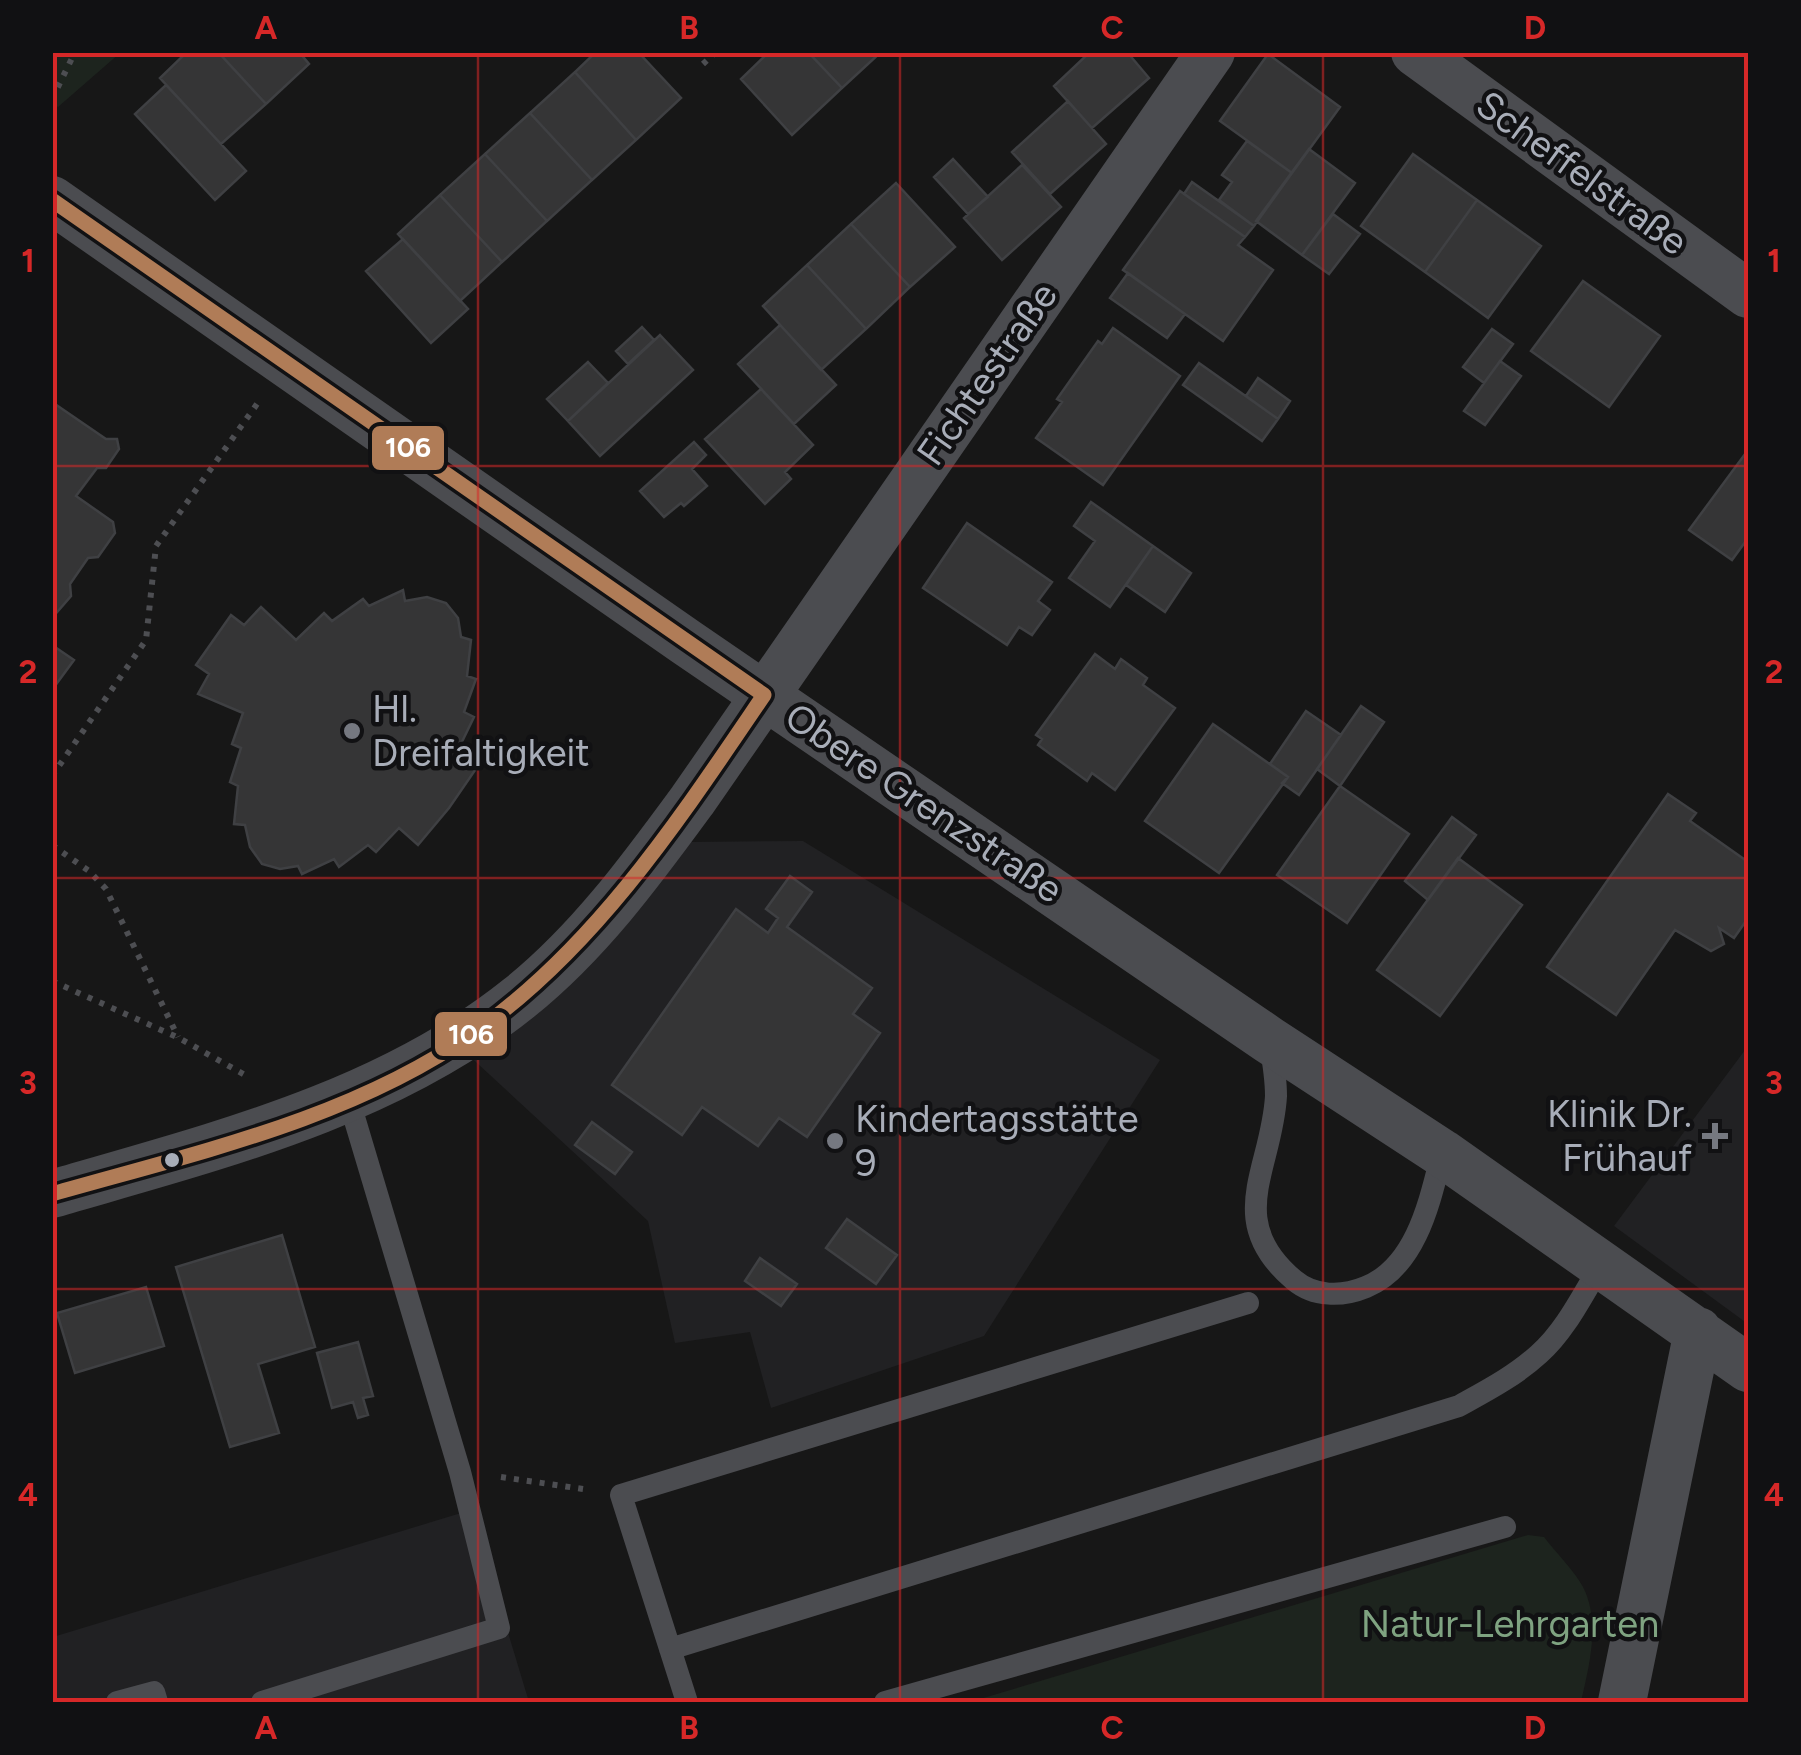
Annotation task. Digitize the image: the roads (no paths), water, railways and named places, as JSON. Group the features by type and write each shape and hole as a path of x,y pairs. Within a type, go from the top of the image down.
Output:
{"street":[{"name":"Fichtestraße","path":"52,1194 263,1129 348,1098 472,1032 520,997 565,956 612,907 650,858 1211,52"},
{"name":"Scheffelstraße","path":"1414,52 1748,294"},
{"name":"Obere Grenzstraße","path":"52,200 764,695 1270,1040 1442,1152 1748,1368"},
{"path":"1622,1702 1698,1331"}],"lane":[{"path":"1270,1040 1276,1098 1255,1192 1256,1220 1271,1258 1305,1289 1327,1294 1350,1293 1370,1286 1388,1273 1421,1225 1442,1152"},
{"path":"262,1702 499,1628 460,1472 348,1098"},
{"path":"670,1649 1458,1406 1540,1354 1570,1316 1602,1263"},
{"path":"687,1702 622,1494 1248,1303"},
{"path":"885,1702 1504,1527"},
{"path":"117,1702 154,1692 157,1702"}],"place":[{"name":"Hl. Dreifaltigkeit","path":"352,731"},
{"name":"Klinik Dr. Frühauf","path":"1715,1136"},
{"name":"Kindertagsstätte 9","path":"835,1141"}],"park label":[{"name":"Natur-Lehrgarten","path":"1510,1624"}]}
